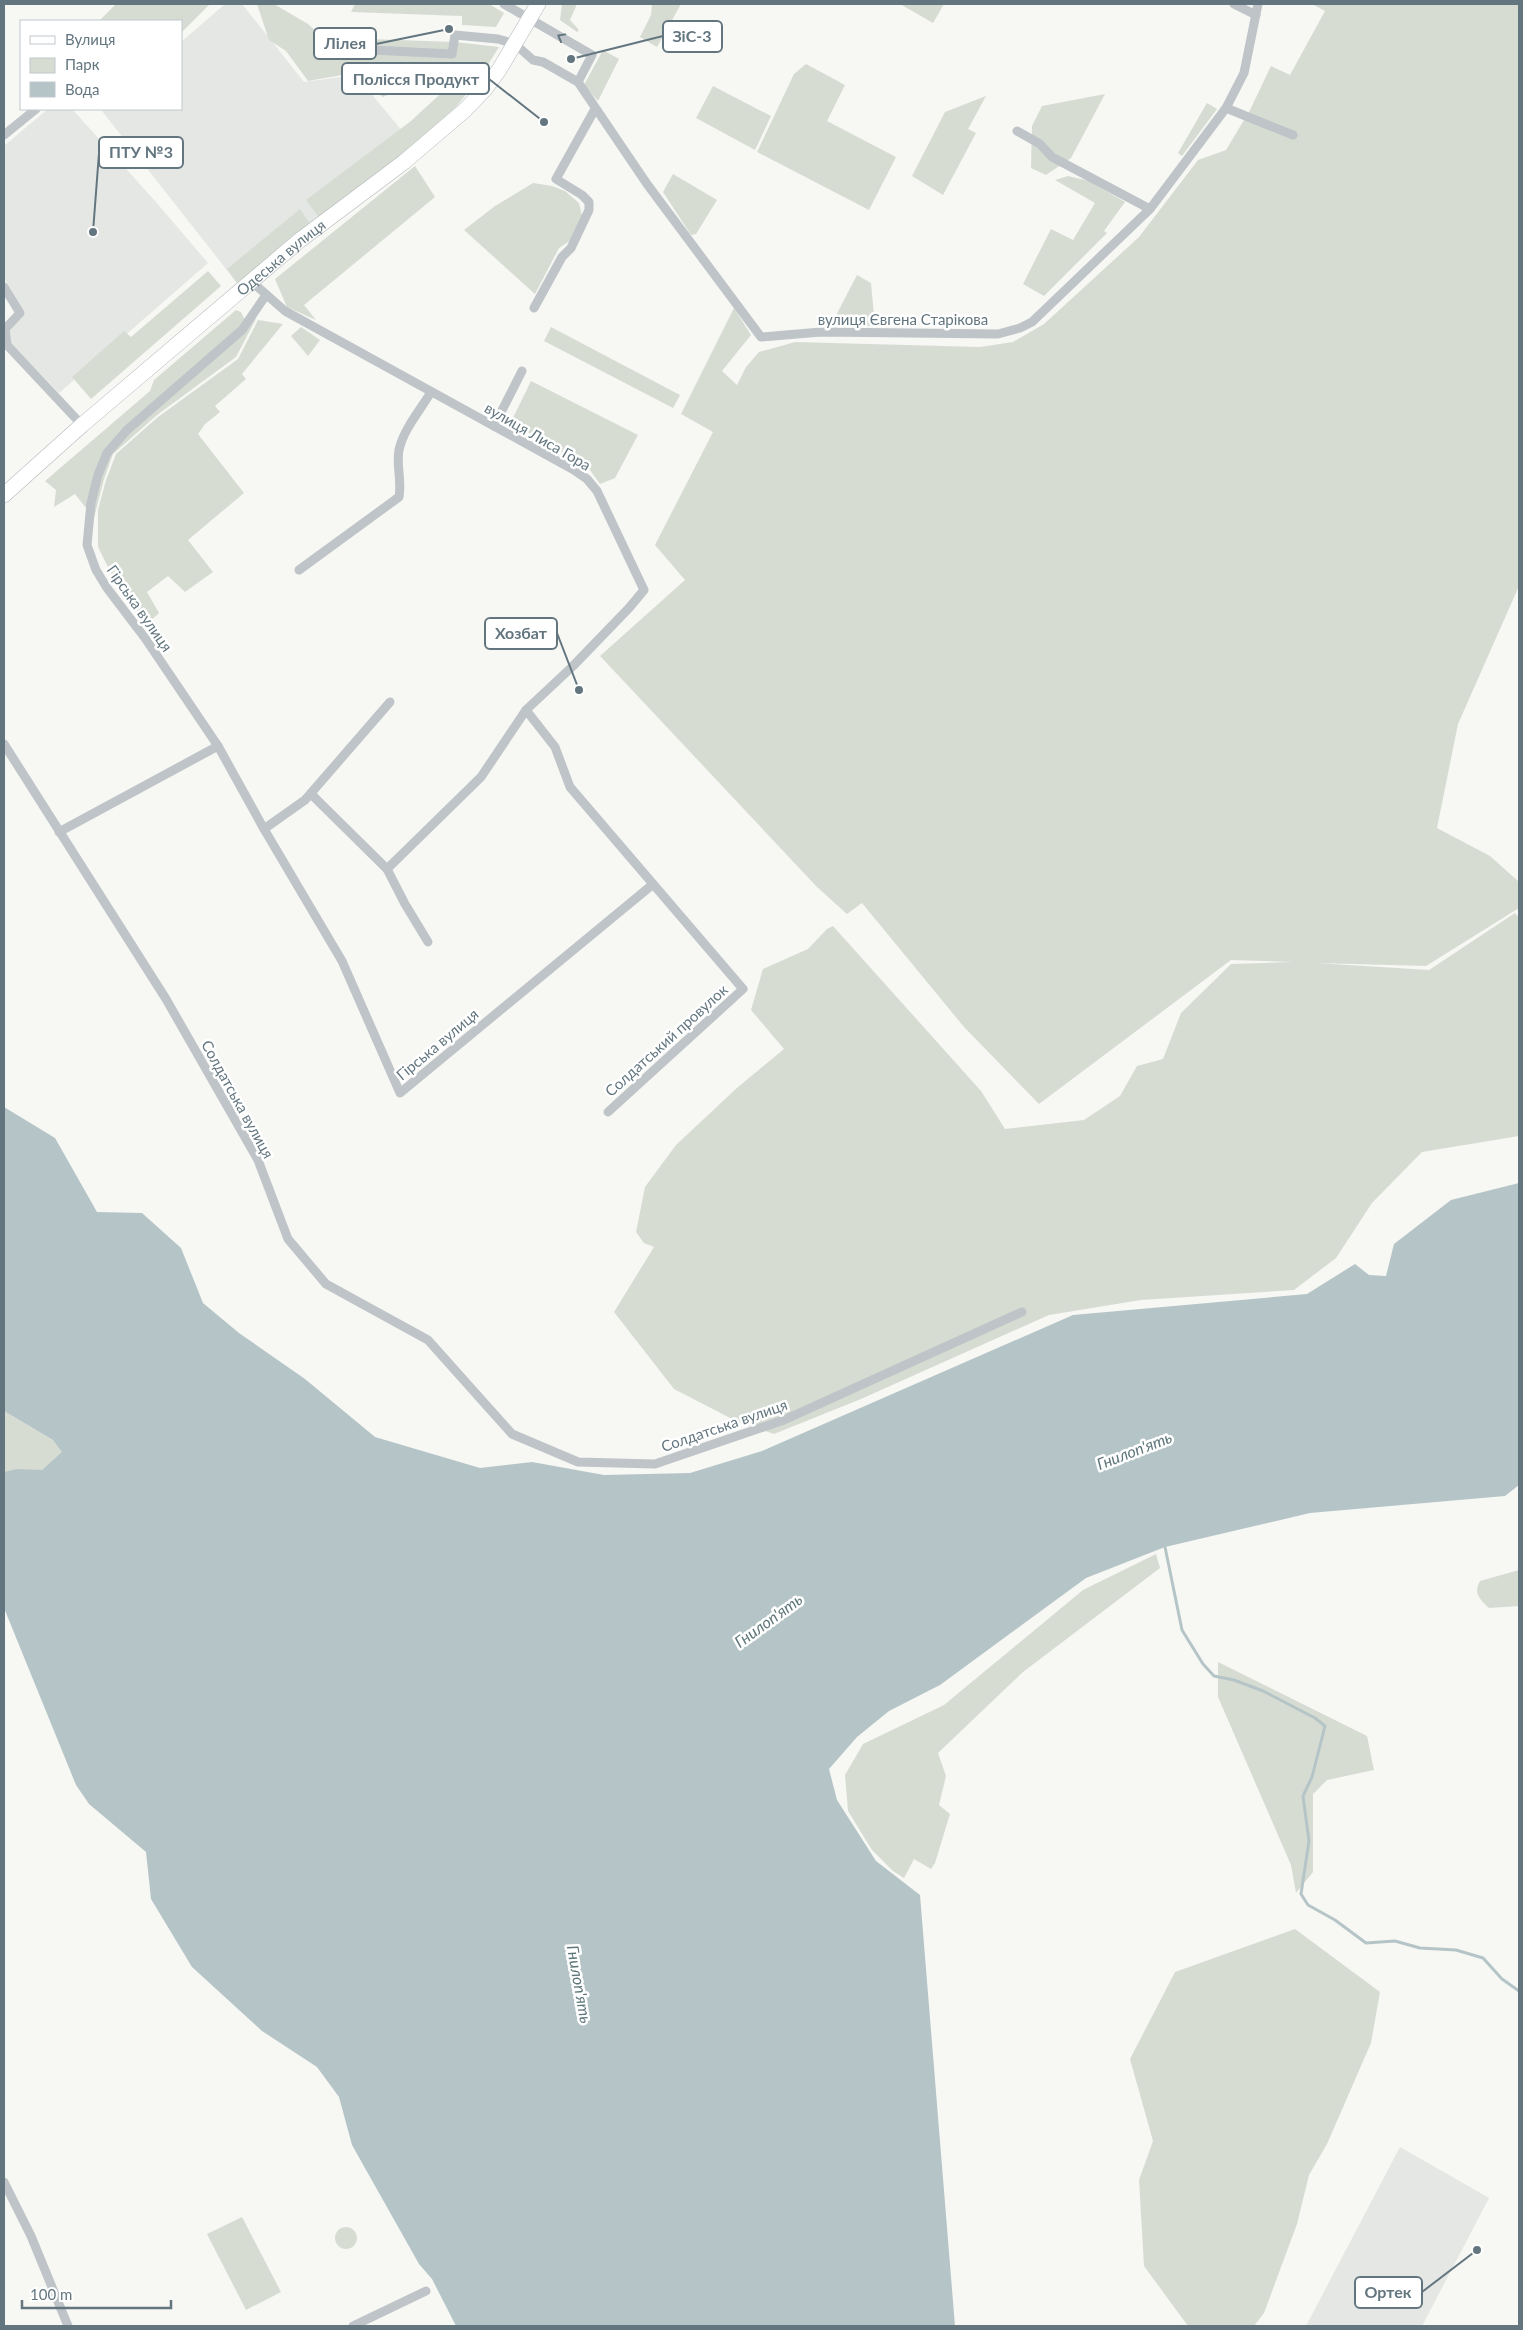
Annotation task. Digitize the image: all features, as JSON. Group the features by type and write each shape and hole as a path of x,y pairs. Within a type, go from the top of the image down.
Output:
{"main road":[{"name":"Одеська вулиця","path":"4,494 82,425 300,240 352,202 445,128 485,89 515,44 538,4"}],"street":[{"path":"504,4 592,55 578,82"},
{"path":"1234,4 1256,15"},
{"name":"вулиця Євгена Старікова","path":"515,44 533,60 543,62 578,82 652,192 761,336 821,332 998,334 1020,328 1032,322 1150,209 1226,108 1244,74 1258,4"},
{"path":"352,49 452,54 455,35 498,39 515,44"},
{"path":"1226,108 1293,135"},
{"path":"534,308 562,257 572,248 589,210 589,202 582,195 556,179 595,109"},
{"path":"4,135 35,110"},
{"path":"1017,131 1040,144 1052,157 1150,209"},
{"name":"вулиця Лиса Гора","path":"251,281 285,311 574,470 587,479 597,491 644,590 573,666 526,710"},
{"path":"4,288 20,314 5,329 4,337 7,345 82,425"},
{"name":"Гірська вулиця","path":"266,295 242,330 127,430 107,453 98,475 91,503 87,545 96,570 218,746 264,829 342,961 400,1092 652,884"},
{"path":"494,426 522,371"},
{"path":"299,570 399,497 401,476 398,451 431,392"},
{"path":"264,829 310,794 390,702"},
{"path":"387,869 481,777 526,710 555,747 570,787 652,884"},
{"name":"Солдатська вулиця","path":"4,744 166,999 258,1160 288,1239 326,1284 428,1340 512,1434 578,1462 656,1464 784,1420 1022,1312"},
{"path":"59,832 218,746"},
{"path":"310,794 387,869 428,942"},
{"name":"Солдатський провулок","path":"608,1112 743,989 652,884"},
{"path":"4,2182 31,2236 68,2326"},
{"path":"353,2326 426,2292"}],"shaded area":[{"path":"225,4 242,4 304,82 348,76 369,91 413,144 398,158 237,283 102,111 182,110 182,41"},
{"path":"47,110 73,110 208,263 59,393 10,342 9,330 25,313 4,278 4,146"},
{"path":"1400,2147 1489,2198 1422,2326 1306,2326"}],"green space":[{"path":"116,4 210,4 182,32 182,20 100,20"},
{"path":"257,4 274,4 308,24 320,35 339,38 455,42 499,47 482,74 456,107 398,158 320,219 306,200 411,121 449,86 435,73 383,97 348,74 308,81 286,51 269,40"},
{"path":"355,4 489,4 504,13 496,27 462,25 462,16 351,12"},
{"path":"562,4 577,4 570,20 579,30 577,32 560,20"},
{"path":"652,4 681,4 657,47 640,37 651,15"},
{"path":"900,4 944,4 933,23"},
{"path":"1312,4 1519,4 1519,586 1458,724 1437,828 1490,856 1518,881 1519,908 1426,966 1316,963 1429,970 1515,913 1519,918 1519,1136 1422,1152 1372,1203 1336,1258 1294,1290 1141,1300 1049,1315 861,1399 774,1434 736,1421 674,1389 614,1312 654,1247 644,1243 636,1232 645,1187 676,1145 738,1087 784,1049 751,1010 763,969 808,949 827,929 833,926 981,1091 1005,1129 1084,1120 1120,1096 1137,1066 1163,1059 1181,1013 1231,964 1293,962 1231,960 1039,1104 964,1027 862,903 847,914 817,887 600,656 685,580 655,545 713,432 681,414 734,308 751,335 722,371 737,385 746,367 759,352 795,342 980,347 1013,342 1044,324 1139,237 1198,160 1226,150 1250,110 1271,66 1290,75 1325,11"},
{"path":"603,50 619,59 598,101 584,85"},
{"path":"806,64 845,85 827,121 896,157 869,210 757,152 794,74"},
{"path":"713,86 771,116 755,150 696,118"},
{"path":"1105,94 1071,158 1046,175 1031,168 1032,126 1042,106"},
{"path":"986,96 968,129 976,133 943,195 912,176 945,112"},
{"path":"1207,103 1217,109 1182,156 1178,153"},
{"path":"415,166 435,197 304,305 316,320 287,307 275,279"},
{"path":"673,174 717,200 696,234 691,235 663,192"},
{"path":"1068,176 1089,181 1125,202 1104,231 1107,233 1044,296 1023,284 1051,229 1073,240 1095,203 1055,180"},
{"path":"533,183 552,186 565,191 579,203 582,216 571,240 559,248 535,294 464,230 495,206"},
{"path":"300,209 311,225 237,283 227,269"},
{"path":"208,271 221,286 91,399 72,377 124,331 131,337"},
{"path":"857,275 871,283 875,326 831,325"},
{"path":"236,310 241,312 244,318 256,319 236,357 157,415 113,454 104,479 94,518 75,494 54,507 56,490 45,481 150,391 154,380"},
{"path":"258,320 283,324 242,374 246,379 215,406 220,412 205,424 198,434 244,493 188,540 213,572 185,592 168,576 147,592 159,613 147,624 115,581 98,547 98,510 106,480 116,454 158,417 238,359"},
{"path":"301,327 320,340 308,356 291,336"},
{"path":"551,327 680,395 673,408 544,341"},
{"path":"531,381 638,435 615,478 600,484 590,470 511,422"},
{"path":"4,1411 53,1440 63,1452 42,1470 4,1472"},
{"path":"1156,1554 1160,1568 1023,1672 938,1753 946,1776 939,1805 950,1814 935,1863 931,1869 914,1859 904,1878 893,1871 872,1850 848,1811 845,1775 863,1744 944,1705 1083,1590"},
{"path":"1519,1570 1519,1606 1489,1608 1480,1599 1477,1589 1480,1581"},
{"path":"1218,1662 1367,1736 1374,1770 1327,1780 1313,1794 1313,1872 1296,1893 1291,1865 1218,1697"},
{"path":"1295,1929 1380,1992 1371,2043 1327,2144 1309,2175 1297,2224 1264,2313 1254,2326 1188,2326 1144,2266 1139,2180 1153,2141 1130,2059 1175,1972"},
{"path":"242,2217 281,2292 246,2310 207,2234"},
{"path":"346,2227 354,2230 357,2238 354,2246 346,2249 338,2246 335,2238 338,2230"}],"water":[{"name":"Гнилоп'ять","path":"4,1107 55,1138 97,1212 142,1213 181,1248 203,1303 239,1333 305,1379 375,1437 480,1468 532,1462 604,1475 690,1473 762,1451 1073,1315 1307,1294 1355,1264 1369,1275 1386,1276 1394,1244 1451,1200 1519,1183 1519,1485 1505,1496 1310,1513 1165,1547 1086,1578 940,1685 889,1711 857,1737 829,1769 837,1800 876,1861 920,1895 955,2326 456,2326 432,2279 419,2264 352,2145 339,2097 317,2067 262,2031 192,1967 151,1899 146,1852 89,1804 76,1785 4,1608 4,1472 17,1469 42,1470 62,1452 53,1440 4,1411"}],"waterway":[{"path":"1165,1547 1182,1630 1203,1664 1214,1676 1234,1680 1263,1691 1315,1718 1325,1726 1312,1777 1303,1796 1309,1841 1301,1894 1308,1905 1335,1920 1366,1943 1395,1941 1420,1948 1456,1950 1483,1958 1502,1979 1519,1991"}],"place":[{"name":"Лілея","path":"449,29"},
{"name":"ЗіС-3","path":"571,59"},
{"name":"Полісся Продукт","path":"544,122"},
{"name":"ПТУ №3","path":"93,232"},
{"name":"Хозбат","path":"579,690"},
{"name":"Ортек","path":"1477,2250"}]}
